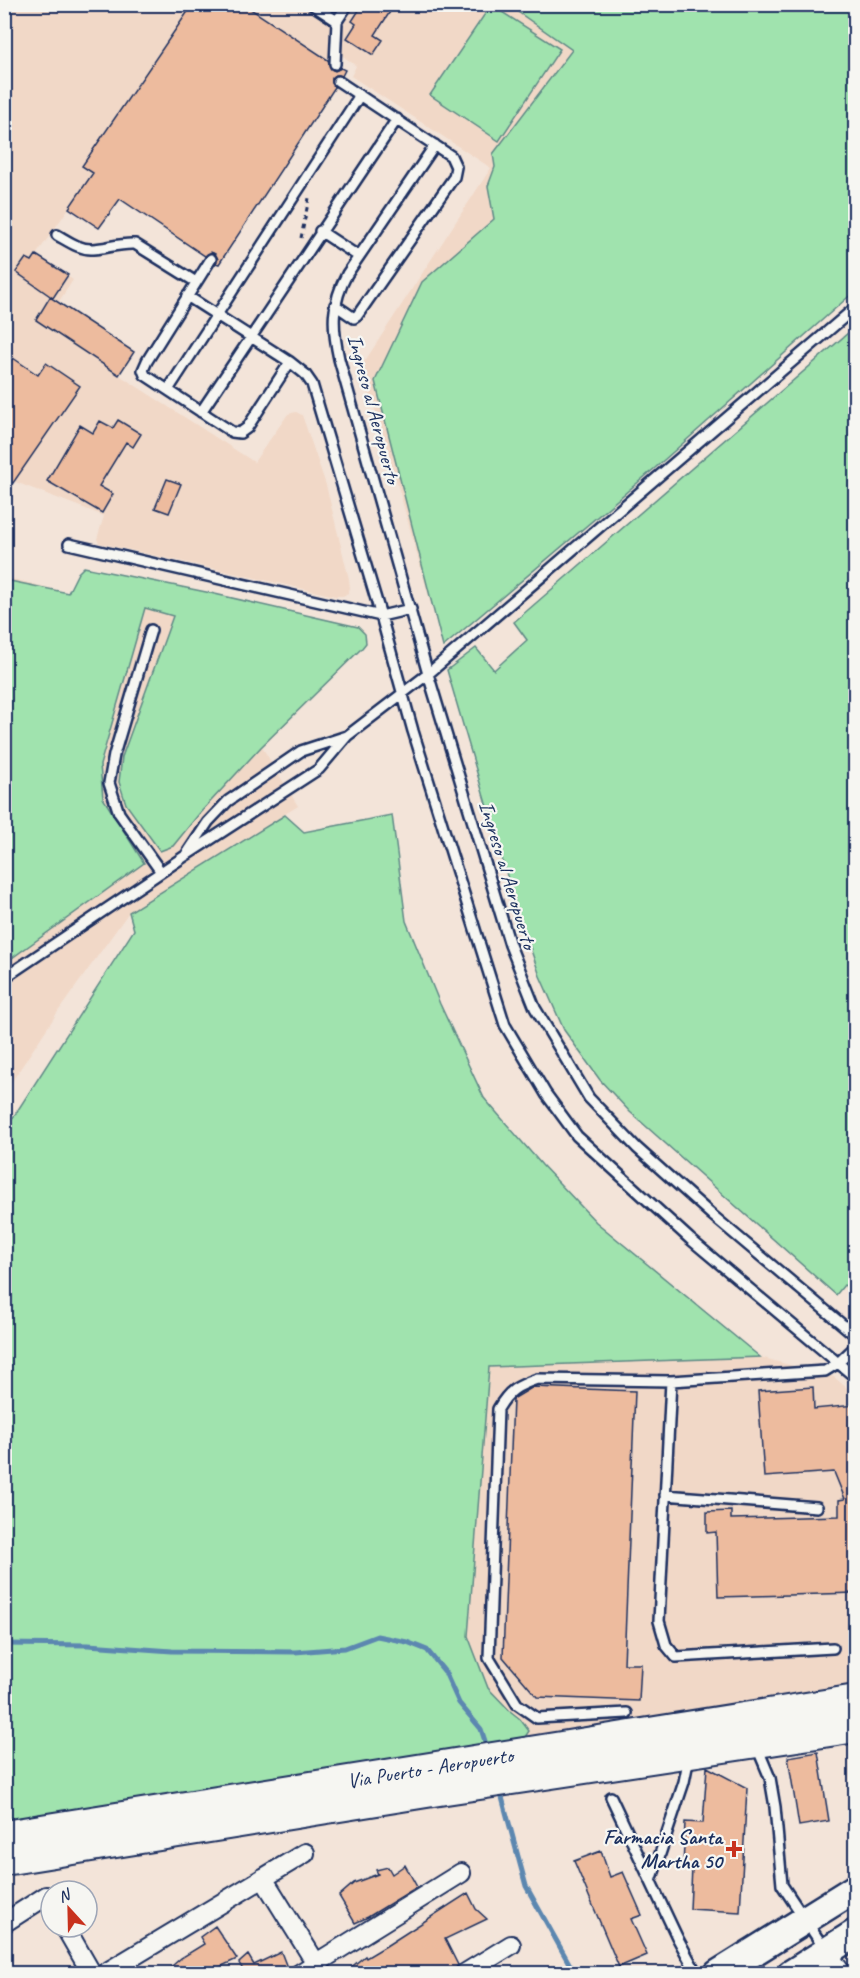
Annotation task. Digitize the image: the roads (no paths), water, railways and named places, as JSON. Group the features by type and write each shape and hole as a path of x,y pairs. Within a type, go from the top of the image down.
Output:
{"main road":[{"name":"Via Puerto - Aeropuerto","path":"4,1836 544,1762 855,1700"},
{"name":"Via Puerto - Aeropuerto","path":"544,1762 691,1752 855,1727"},
{"name":"Via Puerto - Aeropuerto","path":"4,1860 437,1778"},
{"path":"718,1974 855,1888"},
{"path":"791,1974 855,1933"}],"street":[{"path":"104,1974 305,1852"},
{"path":"299,1974 319,1968 462,1873"},
{"path":"263,1878 319,1968"},
{"path":"4,1923 39,1900"},
{"path":"72,1939 92,1974"},
{"path":"464,1974 511,1945"},
{"path":"826,1951 842,1974"}],"lane":[{"path":"311,4 337,21"},
{"path":"335,64 337,21 348,4"},
{"path":"338,81 435,145 453,159 456,170 454,177 357,316 350,317 335,305 338,290 357,256 435,145"},
{"path":"168,390 360,95"},
{"path":"201,412 397,119"},
{"path":"320,231 357,256"},
{"path":"57,235 85,249 125,243 135,244 196,282"},
{"path":"211,259 144,365 143,370 148,378 232,432 240,433 247,428 290,362"},
{"path":"188,296 290,362 312,384 381,616 402,696 505,1025 546,1094 577,1136 620,1176 690,1239 855,1378"},
{"name":"Ingreso al Aeropuerto","path":"335,305 334,327 339,358 428,674 510,945 535,1008 589,1098 637,1148 855,1336"},
{"path":"4,978 319,769 347,736 402,696 855,307"},
{"path":"69,544 381,616 411,609"},
{"path":"151,630 114,755 109,783 119,813 161,872"},
{"path":"185,856 208,822 228,801 301,751 347,736"},
{"path":"627,1713 537,1718 517,1704 489,1658 498,1409 508,1393 522,1384 537,1379 671,1381 825,1371 838,1363 855,1346"},
{"path":"671,1381 659,1621 666,1645 676,1657 833,1648"},
{"path":"665,1495 818,1507"},
{"path":"754,1742 770,1778 782,1885 826,1951"},
{"path":"651,1881 684,1782 691,1752"},
{"path":"612,1797 677,1937 697,1974"}],"waterway":[{"path":"4,1644 88,1645 172,1651 295,1652 345,1648 377,1636 407,1642 427,1650 445,1672 459,1703 481,1729 488,1750"},
{"path":"500,1790 526,1886 575,1974"}],"place":[{"name":"Farmacia Santa Martha 50","path":"734,1849"}]}
